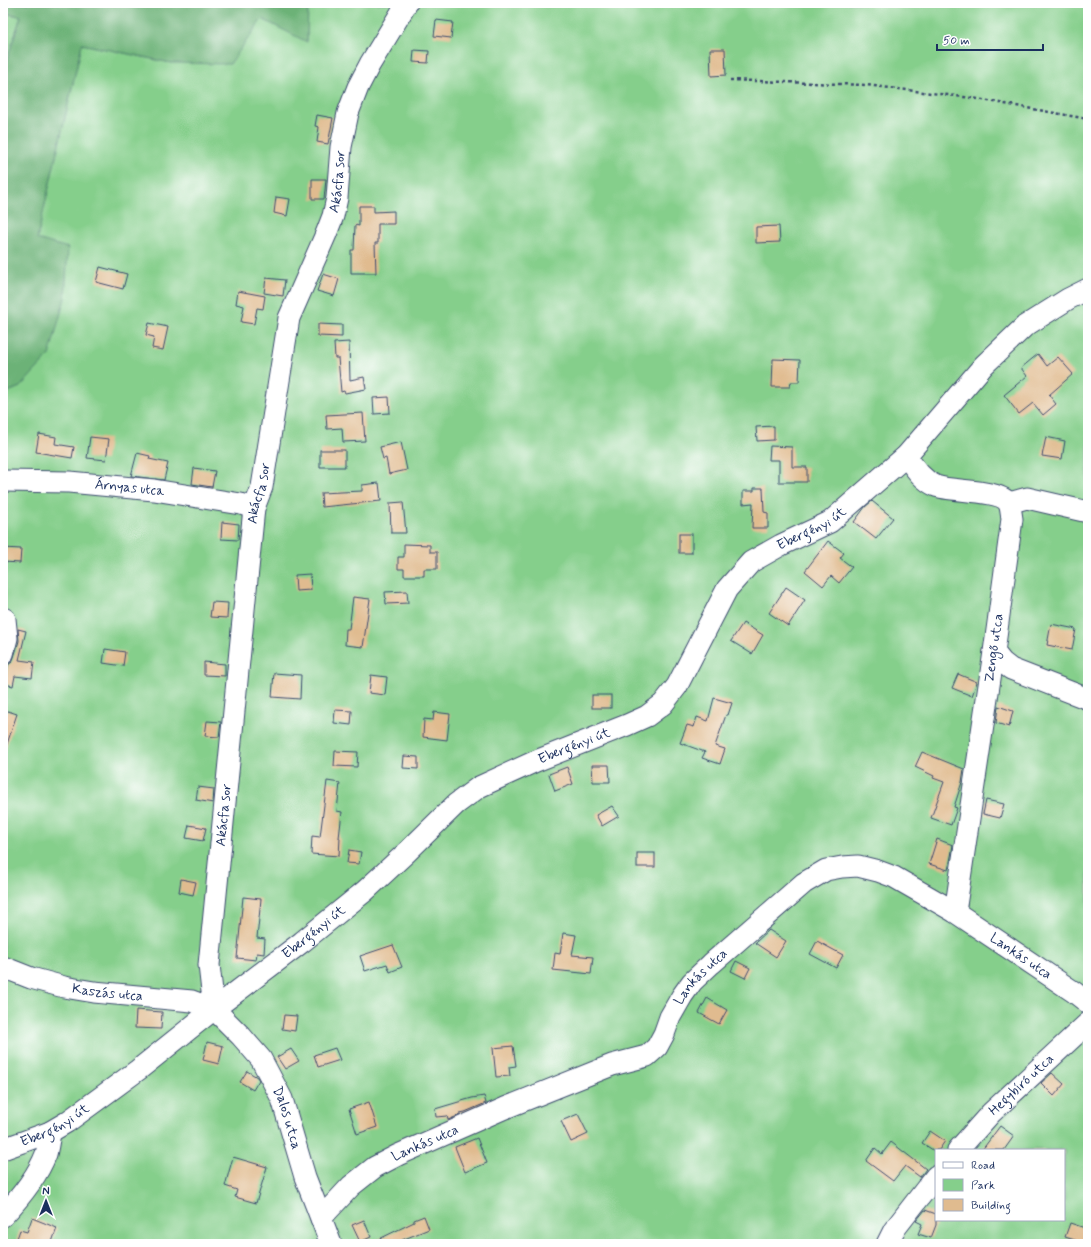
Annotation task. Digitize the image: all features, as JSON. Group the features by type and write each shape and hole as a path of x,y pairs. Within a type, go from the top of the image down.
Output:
{"street":[{"name":"Akácfa sor","path":"214,1009 209,965 254,508 262,487 289,318 333,216 337,198 341,147 348,113 370,64 407,3"},
{"name":"Ebergényi út","path":"3,1149 50,1132 138,1070 365,891 408,852 456,804 479,786 529,764 627,725 647,716 663,704 677,686 727,589 751,562 781,545 830,522 906,456 984,365 1025,326 1068,299 1088,289"},
{"path":"906,456 923,479 936,486 986,493 1004,498 1009,503 1027,498 1088,512"},
{"name":"Árnyas utca","path":"3,481 69,482 154,490 241,504 254,508"},
{"name":"Zengő utca","path":"955,912 994,652 1012,519 1009,503"},
{"path":"3,618 5,619 7,638 3,654"},
{"path":"994,652 1002,662 1011,669 1088,699"},
{"name":"Lankás utca","path":"321,1218 351,1186 375,1167 398,1155 505,1108 612,1065 647,1056 657,1047 678,1003 692,982 804,883 826,870 858,866 894,877 955,912 1088,1003"},
{"name":"Kaszás utca","path":"3,967 31,978 64,987 94,992 192,1001 214,1009"},
{"name":"Dalos utca","path":"214,1009 261,1059 282,1099 306,1177 331,1244"},
{"name":"Hegybíró utca","path":"959,1149 991,1113 1088,1023"},
{"path":"3,1216 17,1201 42,1161 46,1152 50,1132"},
{"path":"887,1244 894,1230 935,1177"}],"path":[{"path":"730,80 866,85 972,98 1088,119"}],"green space":[{"path":"3,3 308,3 307,42 262,19 230,64 171,63 82,44 37,239 68,248 65,298 49,356 20,387 3,394 3,72 21,16 3,13"},
{"path":"308,3 1088,3 1088,1244 3,1244 3,394 20,387 37,239 82,44 171,63 262,19 307,41"},
{"path":"3,13 21,16 3,72"}],"building":[{"path":"436,20 453,22 451,38 434,36"},
{"path":"710,49 725,49 726,75 711,76"},
{"path":"414,50 429,51 428,63 413,62"},
{"path":"317,115 333,118 328,144 317,142 319,127 315,126"},
{"path":"312,179 326,179 324,199 312,199"},
{"path":"276,197 290,199 287,216 274,213"},
{"path":"359,206 374,206 374,212 394,211 394,224 378,224 378,243 375,243 376,273 351,273 351,250 354,250 355,225 359,226"},
{"path":"779,226 780,242 756,243 756,227"},
{"path":"100,267 127,274 123,289 96,282"},
{"path":"323,274 339,279 334,296 317,291"},
{"path":"266,278 285,280 283,296 264,293"},
{"path":"238,291 265,296 263,309 257,308 254,324 241,322 244,306 236,304"},
{"path":"149,323 168,327 163,350 152,348 154,337 146,335"},
{"path":"318,324 342,325 342,337 318,336"},
{"path":"349,342 350,380 364,377 366,389 345,393 344,391 341,392 338,358 335,358 334,343"},
{"path":"1038,354 1047,366 1058,357 1073,374 1049,395 1056,404 1043,415 1033,403 1019,414 1004,395 1027,376 1021,368"},
{"path":"773,359 800,360 799,382 791,382 790,387 772,387"},
{"path":"389,397 390,413 374,414 373,398"},
{"path":"363,413 365,441 343,442 342,428 327,429 326,415"},
{"path":"774,426 774,440 757,441 756,427"},
{"path":"39,434 56,437 55,444 74,447 72,458 36,452"},
{"path":"90,437 109,439 106,460 87,458"},
{"path":"1046,437 1065,441 1062,459 1042,456"},
{"path":"401,442 407,470 389,474 386,458 383,459 380,447"},
{"path":"770,446 792,447 792,467 807,467 807,482 779,482 779,460 769,460"},
{"path":"320,450 345,450 345,467 320,467"},
{"path":"137,453 150,456 149,459 168,463 164,480 131,476"},
{"path":"194,468 215,471 212,487 192,484"},
{"path":"379,483 381,501 322,507 321,493 362,491 362,485"},
{"path":"754,488 763,488 764,512 768,513 768,528 752,528 753,503 743,504 743,491 754,491"},
{"path":"872,501 893,518 876,539 854,522 865,507"},
{"path":"403,502 406,533 391,533 390,503"},
{"path":"222,522 239,524 238,540 221,539"},
{"path":"679,534 692,534 692,553 679,553"},
{"path":"828,541 844,553 840,558 852,567 839,583 831,576 823,586 805,571"},
{"path":"404,544 430,545 430,552 437,552 437,569 424,569 424,576 404,576 404,569 398,569 398,557 404,557"},
{"path":"3,548 21,549 20,563 3,562"},
{"path":"310,574 311,590 296,591 295,575"},
{"path":"786,587 805,600 788,626 769,613"},
{"path":"407,591 408,603 386,604 385,592"},
{"path":"353,597 370,599 363,647 345,645 346,629 349,629"},
{"path":"212,602 228,603 227,618 210,617"},
{"path":"743,623 763,635 752,654 731,641"},
{"path":"1051,624 1076,629 1072,650 1047,645"},
{"path":"18,629 26,631 19,660 34,662 32,678 15,676 13,686 5,684 8,665 12,662 19,641"},
{"path":"105,649 125,652 123,666 103,663"},
{"path":"204,662 225,664 225,676 204,675"},
{"path":"274,673 301,675 300,699 272,697"},
{"path":"958,674 977,682 972,696 952,688"},
{"path":"371,675 387,677 385,695 369,693"},
{"path":"592,695 611,695 611,708 592,708"},
{"path":"714,698 732,703 715,746 725,749 720,764 702,758 705,752 680,743 687,725 694,727 697,717 708,721"},
{"path":"998,706 1013,711 1009,727 996,723"},
{"path":"5,710 17,714 5,750 3,749 3,717"},
{"path":"335,710 352,711 351,725 334,723"},
{"path":"434,712 450,714 447,740 423,737 424,719 433,720"},
{"path":"207,721 221,722 219,737 205,736"},
{"path":"335,751 358,752 357,767 334,766"},
{"path":"922,752 964,769 962,782 954,807 957,808 951,825 931,818 944,782 933,778 934,776 915,767"},
{"path":"404,756 418,757 418,769 403,768"},
{"path":"592,765 609,765 610,782 593,782"},
{"path":"567,767 573,784 555,791 549,774"},
{"path":"327,781 340,783 337,811 342,812 339,838 339,856 311,854 312,836 320,837"},
{"path":"198,787 214,789 213,803 196,800"},
{"path":"986,800 1004,804 1000,818 983,814"},
{"path":"612,806 619,816 602,826 596,815"},
{"path":"189,825 206,828 203,841 186,838"},
{"path":"937,839 953,845 948,870 929,864"},
{"path":"349,850 361,852 359,864 347,863"},
{"path":"637,853 655,853 655,867 637,867"},
{"path":"181,879 196,882 193,895 179,892"},
{"path":"243,897 261,899 257,938 265,939 264,954 257,953 256,960 237,958"},
{"path":"769,930 786,941 776,957 755,943"},
{"path":"563,933 576,935 572,955 593,957 591,974 553,970 555,953 560,954"},
{"path":"817,941 843,955 836,968 810,954"},
{"path":"393,945 402,967 390,972 387,964 365,971 360,956"},
{"path":"736,961 750,968 745,978 731,971"},
{"path":"707,998 727,1010 719,1024 699,1013"},
{"path":"136,1010 162,1012 161,1029 135,1028"},
{"path":"284,1015 297,1016 295,1031 282,1029"},
{"path":"207,1042 223,1046 219,1064 203,1060"},
{"path":"513,1046 516,1066 509,1067 510,1076 496,1077 493,1048"},
{"path":"335,1048 340,1060 318,1067 314,1055"},
{"path":"291,1049 299,1061 285,1069 277,1057"},
{"path":"247,1071 259,1080 253,1090 240,1082"},
{"path":"1052,1073 1064,1084 1054,1096 1041,1083"},
{"path":"484,1096 486,1103 460,1113 460,1115 448,1120 447,1116 436,1117 435,1109"},
{"path":"369,1102 377,1127 357,1134 349,1109"},
{"path":"578,1114 588,1134 571,1142 561,1121"},
{"path":"1000,1126 1014,1136 1005,1149 983,1149"},
{"path":"930,1131 945,1141 940,1149 935,1149 935,1151 922,1143"},
{"path":"477,1138 487,1163 465,1172 455,1147"},
{"path":"891,1142 926,1169 920,1177 905,1166 893,1181 866,1161 875,1148 882,1154"},
{"path":"233,1157 267,1167 256,1203 235,1197 237,1190 225,1186"},
{"path":"925,1210 935,1214 936,1225 931,1238 918,1234 922,1224 916,1221"},
{"path":"424,1216 429,1229 402,1240 404,1244 369,1244 414,1222 414,1220"},
{"path":"32,1218 57,1228 52,1242 54,1244 15,1244 20,1230 27,1232"},
{"path":"364,1220 371,1237 360,1242 352,1225"},
{"path":"1070,1223 1088,1229 1088,1244 1065,1237"}]}
